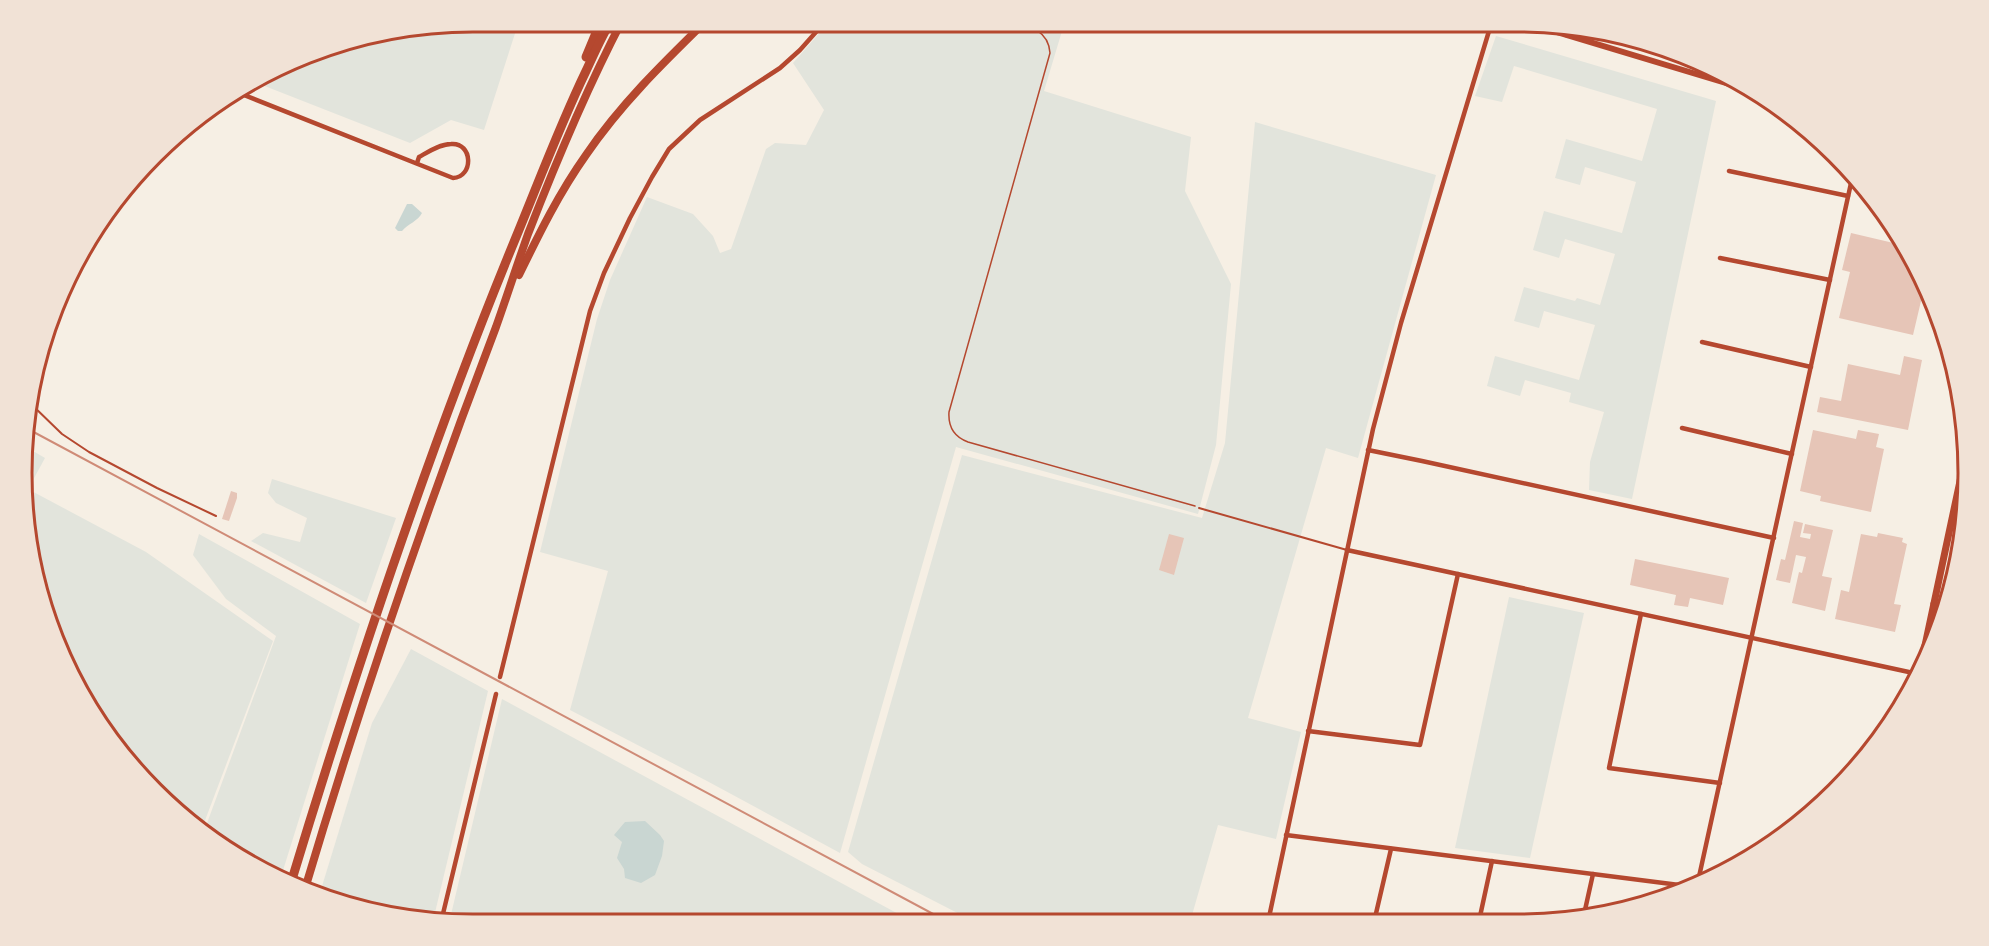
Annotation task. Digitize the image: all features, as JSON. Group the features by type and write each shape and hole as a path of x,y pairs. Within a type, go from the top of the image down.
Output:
{"highway":[{"path":"294,876 396,558 483,317 597,32"},
{"path":"563,118 606,32"},
{"path":"307,882 417,540 501,314 528,234 575,120 616,32"},
{"path":"501,314 541,229 586,154 632,98 695,32"}],"main road":[{"path":"1928,630 1957,494"},
{"path":"1934,604 1936,609"}],"street":[{"path":"500,677 590,311 604,273 630,218 669,149 700,120 780,68 816,32"},
{"path":"1270,914 1368,450 1401,323 1489,32"},
{"path":"1562,34 1718,81"},
{"path":"245,95 417,164 453,178 465,172 468,159 465,149 460,145 447,144 419,157 417,164"},
{"path":"1729,171 1848,196"},
{"path":"1699,875 1850,185"},
{"path":"1720,258 1830,280"},
{"path":"1702,342 1811,367"},
{"path":"1682,428 1792,454"},
{"path":"1368,450 1774,538"},
{"path":"1347,550 1910,672"},
{"path":"1308,731 1420,745 1458,574"},
{"path":"1641,614 1609,768 1719,783"},
{"path":"443,914 496,694"},
{"path":"1286,835 1676,884"},
{"path":"1376,914 1391,849"},
{"path":"1481,914 1492,861"},
{"path":"1585,909 1593,874"}],"lane":[{"path":"36,409 62,434 89,452 216,516"},
{"path":"1199,508 1347,550"}],"path":[{"path":"1040,32 1048,41 1050,53 949,412 951,429 959,438 968,442 1199,508"}],"shaded area":[{"path":"444,32 515,32 484,130 451,120 410,143 263,85 331,55 387,40"},
{"path":"820,32 1062,32 1044,91 1191,137 1185,191 1231,284 1216,445 1198,514 956,447 840,853 570,710 608,571 540,552 597,319 610,280 647,197 693,214 713,236 720,253 731,249 766,149 775,143 806,145 824,110 793,63"},
{"path":"1496,36 1716,101 1632,499 1589,490 1590,462 1604,412 1569,402 1571,393 1525,380 1520,396 1487,386 1495,356 1579,380 1595,325 1544,311 1539,328 1514,321 1524,287 1575,301 1577,298 1600,305 1615,254 1565,239 1559,258 1533,250 1544,211 1622,233 1636,182 1585,167 1580,185 1555,178 1566,139 1642,161 1657,109 1514,66 1502,102 1475,96"},
{"path":"1255,122 1436,175 1358,458 1326,448 1248,718 1301,732 1276,839 1218,825 1192,914 959,914 862,864 848,852 962,455 1202,518 1225,443"},
{"path":"407,204 412,204 422,213 402,231 398,231 395,228"},
{"path":"32,450 45,458 32,480"},
{"path":"272,479 396,518 366,603 251,541 263,533 300,542 307,518 276,503 268,493"},
{"path":"32,491 146,552 273,641 204,823 182,805 141,764 106,718 77,668 55,615 47,587 35,531"},
{"path":"199,534 360,624 283,871 252,855 206,825 276,636 226,599 193,555"},
{"path":"1509,597 1584,613 1530,858 1455,848"},
{"path":"411,649 488,691 435,913 387,906 322,888 372,723"},
{"path":"502,699 898,914 473,914 451,914"},
{"path":"645,821 664,841 662,856 655,875 641,883 625,878 624,869 617,858 622,842 614,835 625,822"}],"building":[{"path":"1851,233 1892,243 1922,299 1913,335 1839,318 1850,272 1842,270"},
{"path":"1904,356 1922,360 1908,430 1817,412 1820,397 1841,401 1848,364 1900,375"},
{"path":"1813,430 1856,439 1858,430 1879,434 1876,447 1884,449 1871,512 1820,501 1821,496 1800,491"},
{"path":"231,491 237,493 237,498 229,521 222,519"},
{"path":"1794,521 1803,523 1800,537 1810,539 1811,534 1803,533 1805,524 1833,530 1822,576 1832,578 1825,611 1792,603 1799,572 1802,573 1806,557 1796,555 1790,583 1776,580 1781,559 1785,560"},
{"path":"1878,533 1903,538 1902,542 1907,544 1894,604 1901,605 1895,632 1835,619 1841,590 1849,592 1861,534 1877,537"},
{"path":"1169,534 1184,538 1174,575 1159,570"},
{"path":"1635,559 1729,578 1723,605 1690,598 1688,607 1674,605 1676,595 1630,585"}],"railway":[{"path":"33,432 933,914"}]}
